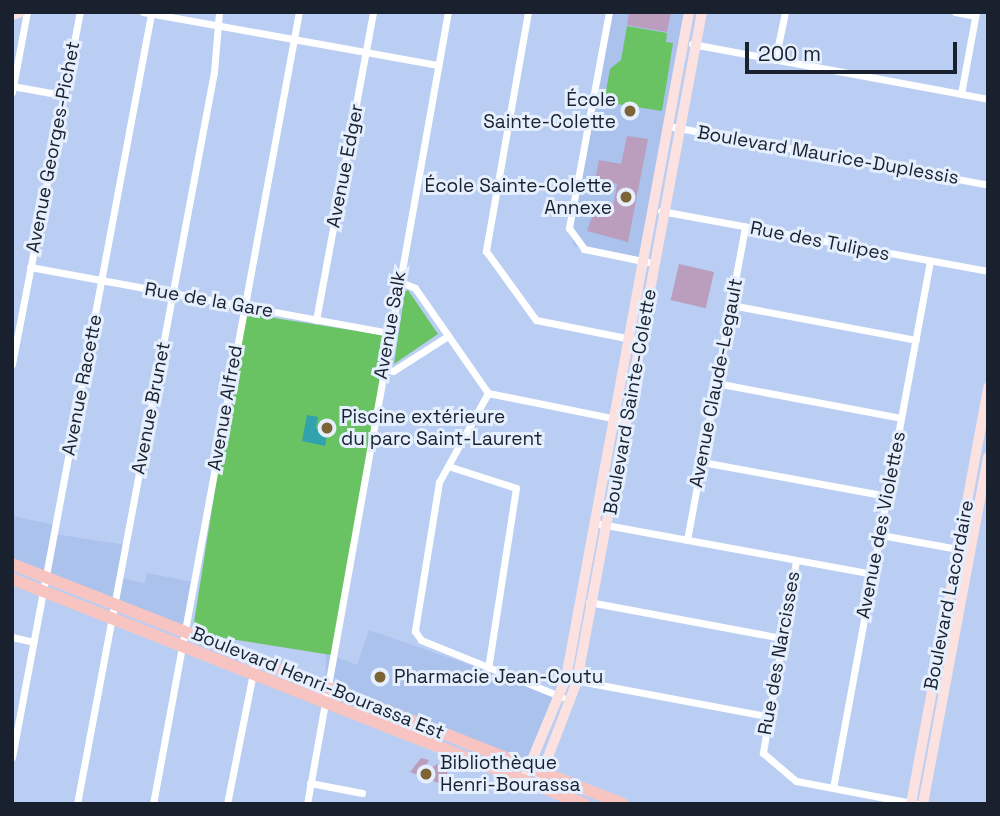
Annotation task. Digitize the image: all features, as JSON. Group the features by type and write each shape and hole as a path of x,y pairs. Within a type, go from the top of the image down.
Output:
{"main road":[{"name":"Boulevard Henri-Bourassa Est","path":"12,564 256,658 324,694 585,804"},
{"name":"Boulevard Henri-Bourassa Est","path":"12,579 252,672 324,694 537,769 624,804"}],"street":[{"path":"12,15 21,12"},
{"path":"27,12 13,88 62,95"},
{"name":"Avenue Georges-Pichet","path":"12,363 80,12"},
{"name":"Avenue Brunet","path":"77,804 173,293 219,12"},
{"name":"Avenue Alfred","path":"153,804 299,12"},
{"name":"Avenue Edger","path":"316,320 373,12"},
{"name":"Avenue Salk","path":"307,804 324,694 448,12"},
{"path":"528,12 486,251 536,320 641,341"},
{"path":"609,12 569,228 584,249 649,262"},
{"name":"Boulevard Sainte-Colette","path":"530,782 566,698 593,603 641,341 652,210 689,12"},
{"name":"Boulevard Sainte-Colette","path":"572,680 580,601 629,339 665,212 702,12"},
{"path":"775,60 785,12"},
{"path":"955,12 975,14 961,94"},
{"path":"147,13 438,65"},
{"name":"Avenue Racette","path":"12,757 102,280 147,13"},
{"path":"684,42 988,99"},
{"name":"Boulevard Maurice-Duplessis","path":"668,126 988,185"},
{"name":"Rue des Tulipes","path":"652,210 988,271"},
{"name":"Avenue Claude-Legault","path":"687,540 745,226"},
{"name":"Avenue des Violettes","path":"833,788 930,261"},
{"name":"Rue de la Gare","path":"30,267 389,333"},
{"path":"398,281 415,288 488,393 626,421"},
{"path":"731,305 916,340"},
{"path":"382,369 393,371 448,336"},
{"path":"716,383 901,418"},
{"name":"Boulevard Lacordaire","path":"915,804 957,549 983,440 988,387"},
{"path":"488,393 439,482 415,631 421,640 566,698"},
{"name":"Boulevard Lacordaire","path":"915,804 988,457"},
{"path":"702,462 887,496"},
{"path":"448,466 516,488 488,668"},
{"path":"595,523 872,574"},
{"path":"881,535 957,549"},
{"name":"Rue des Narcisses","path":"796,561 762,744 766,757 796,781 915,804"},
{"path":"580,601 781,638"},
{"path":"12,638 33,642"},
{"path":"227,804 256,658"},
{"path":"572,680 767,716"},
{"path":"310,783 362,793"},
{"path":"585,804 590,790"}],"shaded area":[{"name":"École Sainte-Colette","path":"609,12 689,12 643,261 574,246 569,225"},
{"path":"307,415 318,417 316,428 328,430 325,446 302,441"},
{"path":"12,516 55,525 54,534 126,545 120,578 145,583 147,573 193,582 184,630 12,564"},
{"path":"369,630 560,696 531,766 325,688 326,653 357,665"}],"green space":[{"path":"627,26 667,33 666,42 673,43 662,111 604,102 610,69 621,60"},
{"path":"408,290 438,334 394,364 405,292"},
{"path":"243,313 388,336 338,656 192,633"}],"building":[{"path":"629,12 671,12 667,32 627,25"},
{"name":"École Sainte-Colette Annexe","path":"627,136 648,139 628,242 587,231 595,209 612,212 617,184 595,180 599,160 621,164"},
{"path":"679,264 714,272 706,308 671,300"},
{"name":"Bibliothèque Henri-Bourassa","path":"421,758 429,760 422,774 437,764 448,769 447,777 465,785 462,792 410,772"}],"place":[{"name":"École Sainte-Colette","path":"630,111"},
{"name":"École Sainte-Colette Annexe","path":"626,197"},
{"name":"Piscine extérieure du parc Saint-Laurent","path":"327,428"},
{"name":"Pharmacie Jean-Coutu","path":"380,677"},
{"name":"Bibliothèque Henri-Bourassa","path":"426,774"}]}
